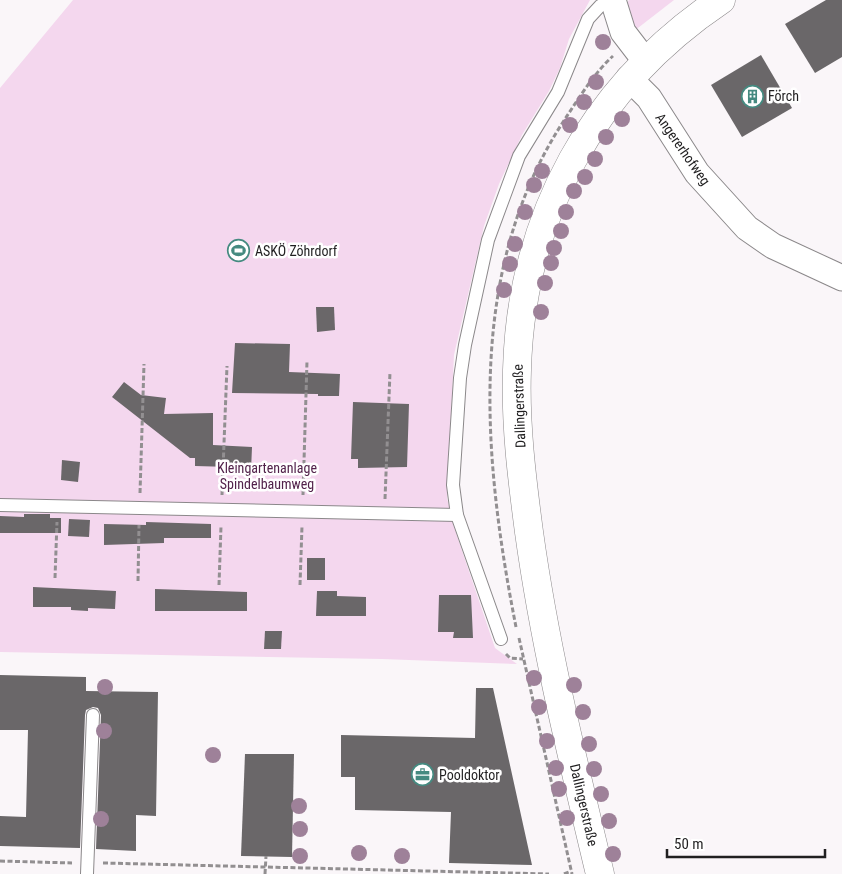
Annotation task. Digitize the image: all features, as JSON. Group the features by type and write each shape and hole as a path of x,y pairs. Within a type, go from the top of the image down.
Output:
{"street":[{"name":"Angererhofweg","path":"611,0 649,98 697,173 748,228 773,246 842,278"},
{"name":"Dallingerstraße","path":"600,874 543,620 526,505 518,419 516,371 526,289 546,214 561,179 580,144 602,110 637,70 677,33 721,0"}],"lane":[{"path":"501,639 456,515 453,485 460,378 465,345 488,240 519,156 558,92 588,20 600,6 611,0"},
{"path":"0,505 456,515"},
{"path":"87,868 93,715"}],"path":[{"path":"300,585 307,361"},
{"path":"138,581 144,364"},
{"path":"219,585 227,366"},
{"path":"384,513 390,372"},
{"path":"55,578 58,506"},
{"path":"266,856 266,874"},
{"path":"0,861 87,868 266,868 549,874"},
{"path":"564,874 571,871"}],"green space":[{"name":"Kleingartenanlage Spindelbaumweg","path":"73,0 590,0 569,39 560,68 549,91 522,135 499,184 484,226 454,355 447,498 454,527 495,648 517,664 382,659 0,652 0,88"},
{"path":"629,0 674,0 634,31 625,6"}],"building":[{"path":"826,0 842,0 842,57 815,73 785,24"},
{"name":"Förch","path":"761,55 792,108 742,137 711,85"},
{"path":"316,307 334,307 335,330 317,332"},
{"path":"235,343 290,344 289,372 340,374 339,396 232,393"},
{"path":"124,382 141,395 166,398 164,414 213,413 213,445 252,447 251,471 231,471 231,467 195,466 195,458 190,458 112,397"},
{"path":"353,402 409,404 407,467 358,468 358,459 351,459"},
{"path":"62,460 80,462 78,482 61,480"},
{"path":"24,514 50,514 50,518 61,518 61,533 0,533 0,516 24,517"},
{"path":"69,519 90,520 89,537 68,536"},
{"path":"146,522 211,524 211,538 164,538 164,543 104,545 104,524 146,525"},
{"path":"307,558 325,558 325,580 307,580"},
{"path":"33,587 116,591 115,609 88,608 88,611 71,610 71,607 33,607"},
{"path":"155,589 247,592 247,611 155,611"},
{"path":"317,591 337,591 337,596 366,597 366,616 316,616"},
{"path":"439,595 471,595 473,638 453,638 454,632 438,632"},
{"path":"265,631 282,631 281,649 264,649"},
{"path":"0,675 86,677 86,691 158,692 156,816 136,815 136,851 96,849 101,715 98,708 93,707 86,710 85,715 80,848 0,846 0,816 26,817 28,730 0,730"},
{"path":"476,688 493,688 532,865 449,863 451,812 355,810 355,777 341,777 341,735 475,738"},
{"path":"245,754 294,754 292,857 241,856"}],"place":[{"name":"Förch","path":"752,96"},
{"name":"ASKÖ Zöhrdorf","path":"239,251"},
{"name":"Pooldoktor","path":"423,775"}]}
